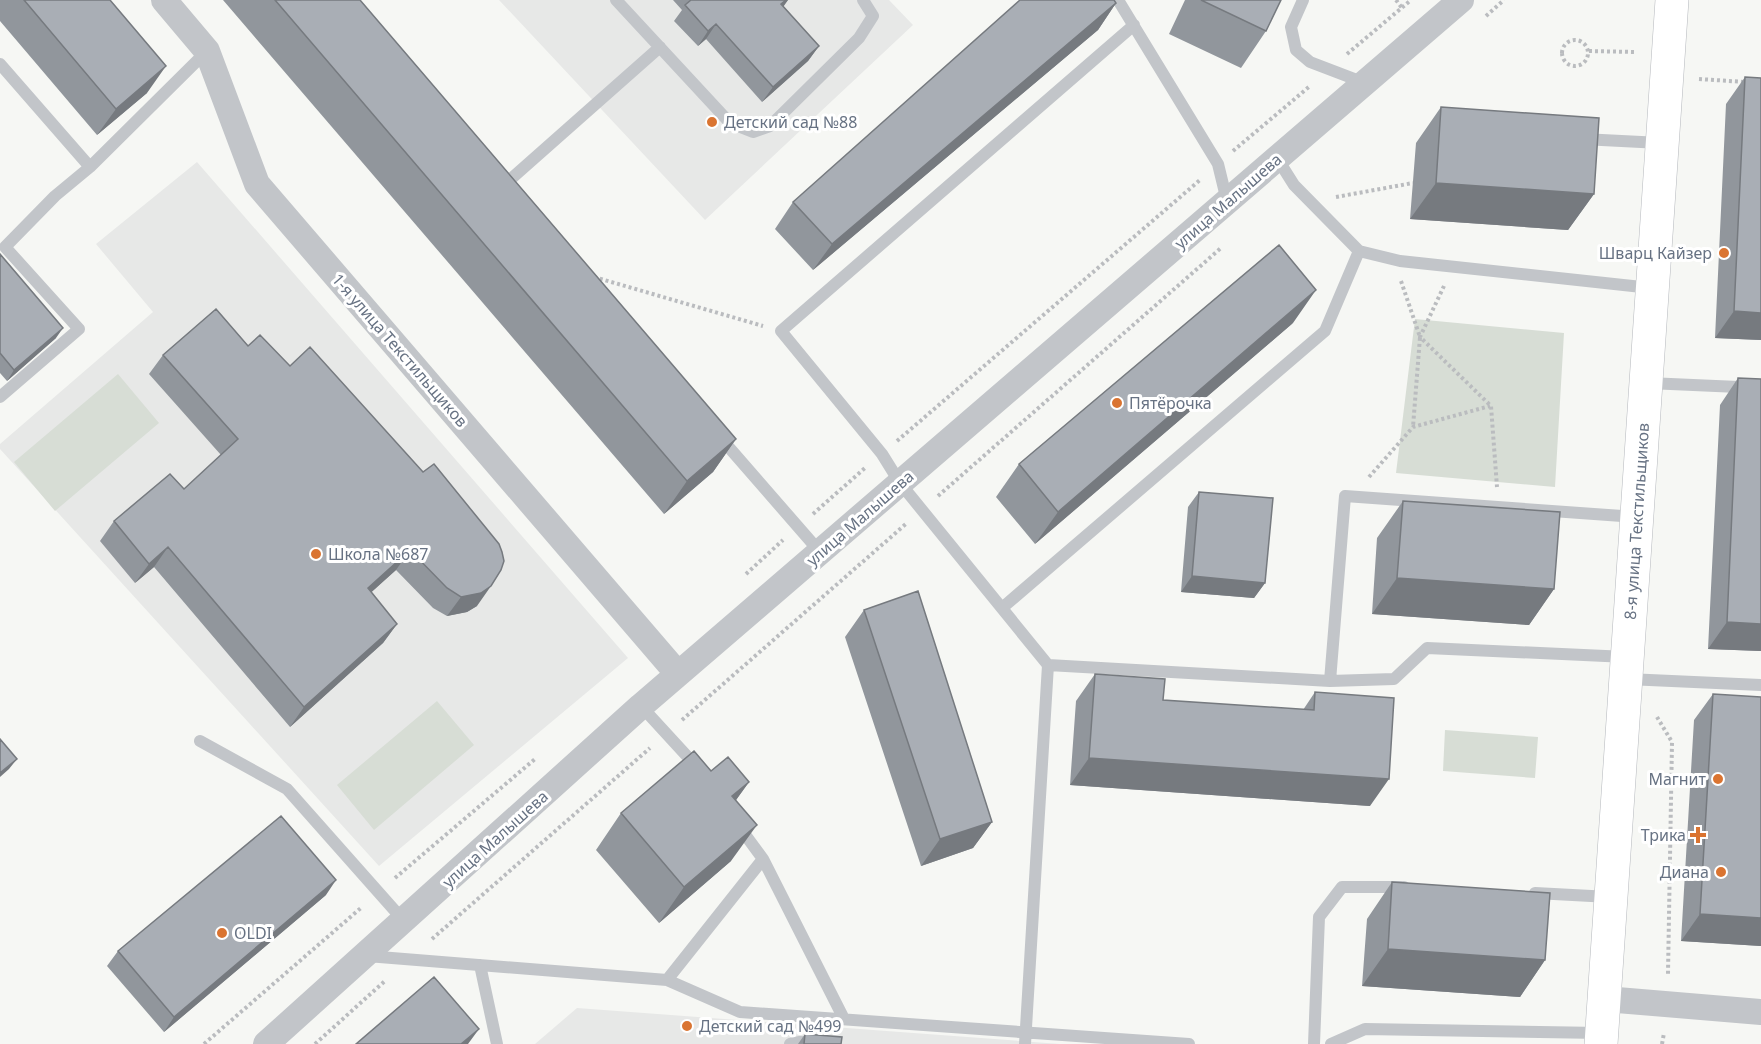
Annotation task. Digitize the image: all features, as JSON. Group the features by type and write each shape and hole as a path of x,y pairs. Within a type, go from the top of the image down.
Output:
{"street":[{"name":"1-я улица Текстильщиков","path":"164,0 207,51 258,184 678,674"},
{"name":"улица Малышева","path":"266,1044 641,706 1461,0"},
{"name":"8-я улица Текстильщиков","path":"1602,1039 1611,897 1635,672 1637,517 1672,0"},
{"path":"1605,999 1761,1012"}],"lane":[{"path":"616,0 730,123 753,132 770,126 859,38 873,16 863,0"},
{"path":"1118,0 1218,165 1227,201"},
{"path":"1303,0 1291,27 1296,50 1310,62 1365,82"},
{"path":"1025,1038 1048,665 900,483 882,454 781,331 1134,25"},
{"path":"504,185 660,47"},
{"path":"0,397 78,329 5,247 207,51"},
{"path":"0,64 90,167"},
{"path":"1573,138 1662,143"},
{"path":"1277,158 1294,184 1359,251 1394,259 1453,266 1653,273"},
{"path":"1002,608 1325,331 1359,251"},
{"path":"1646,383 1761,388"},
{"path":"712,428 820,552"},
{"path":"1330,681 1345,496 1637,517"},
{"path":"1048,665 1330,681 1394,680 1427,648 1761,685"},
{"path":"641,706 701,772"},
{"path":"200,741 287,789 404,921"},
{"path":"728,811 763,859 844,1019"},
{"path":"667,980 763,859"},
{"path":"1314,1044 1319,917 1342,887 1417,887"},
{"path":"1519,892 1611,897"},
{"path":"366,956 667,980 740,1012 844,1019 1025,1038 1189,1044"},
{"path":"480,965 497,1044"},
{"path":"1331,1044 1365,1029 1602,1039"},
{"path":"790,1044 800,1042 834,1044"}],"path":[{"path":"1396,0 1402,8"},
{"path":"1575,39 1584,42 1588,51 1586,60 1579,66 1569,66 1562,59 1561,50 1566,41 1575,39"},
{"path":"1588,51 1636,52"},
{"path":"1667,76 1750,83"},
{"path":"1333,198 1413,183"},
{"path":"1601,258 1653,273"},
{"path":"1394,259 1420,337 1491,406 1499,507"},
{"path":"1413,427 1420,337 1453,266"},
{"path":"590,276 781,331"},
{"path":"1352,496 1413,427 1491,406"},
{"path":"1635,672 1648,703 1672,742 1666,974 1678,975"}],"shaded area":[{"name":"Детский сад №88","path":"499,0 889,0 913,25 705,220"},
{"name":"Школа №687","path":"197,162 628,658 379,866 0,449 0,444 153,312 96,244"},
{"path":"1415,319 1564,333 1555,487 1396,473"},
{"path":"118,374 159,423 55,511 14,462"},
{"path":"437,701 474,745 374,830 337,785"},
{"path":"1445,730 1538,737 1535,778 1443,771"},
{"name":"Детский сад №499","path":"577,1008 1060,1044 535,1044"}],"building":[{"path":"24,0 110,0 166,66 116,109"},
{"path":"275,0 360,0 736,439 687,481"},
{"path":"691,0 786,0 781,4 819,46 773,87 716,24 708,31 685,5"},
{"path":"1020,0 1114,0 1116,3 832,244 793,202"},
{"path":"1201,0 1281,0 1266,31"},
{"path":"1745,77 1761,78 1761,313 1734,311"},
{"path":"1441,107 1599,118 1594,194 1436,183"},
{"path":"1279,245 1316,290 1058,512 1019,464"},
{"path":"0,254 63,328 14,370 0,353"},
{"path":"216,309 248,346 260,335 290,366 310,347 423,472 434,464 499,544 504,561 491,586 481,593 461,597 447,588 410,550 368,588 397,624 304,707 168,547 149,564 114,521 170,474 184,489 238,439 163,355"},
{"path":"1738,378 1761,379 1761,624 1727,622"},
{"path":"1199,492 1273,498 1265,583 1192,576"},
{"path":"1403,501 1560,512 1554,589 1397,578"},
{"path":"918,591 992,822 940,839 864,610"},
{"path":"1095,674 1165,679 1163,700 1314,710 1315,692 1394,698 1389,779 1089,758"},
{"path":"1713,694 1761,697 1761,918 1700,914"},
{"path":"0,739 17,759 0,773"},
{"path":"694,751 711,771 728,757 749,782 732,796 757,825 684,887 621,813"},
{"path":"281,816 336,880 174,1017 118,951"},
{"path":"1392,882 1550,893 1545,960 1388,949"},
{"path":"434,977 479,1029 461,1044 356,1044"},
{"path":"805,1034 842,1037 841,1044 804,1044"}],"place":[{"name":"Детский сад №88","path":"712,122"},
{"name":"Шварц Кайзер","path":"1724,253"},
{"name":"Пятёрочка","path":"1117,403"},
{"name":"Школа №687","path":"316,554"},
{"name":"Магнит","path":"1718,779"},
{"name":"Трика","path":"1698,835"},
{"name":"Диана","path":"1721,872"},
{"name":"OLDI","path":"222,933"},
{"name":"Детский сад №499","path":"687,1026"}]}
